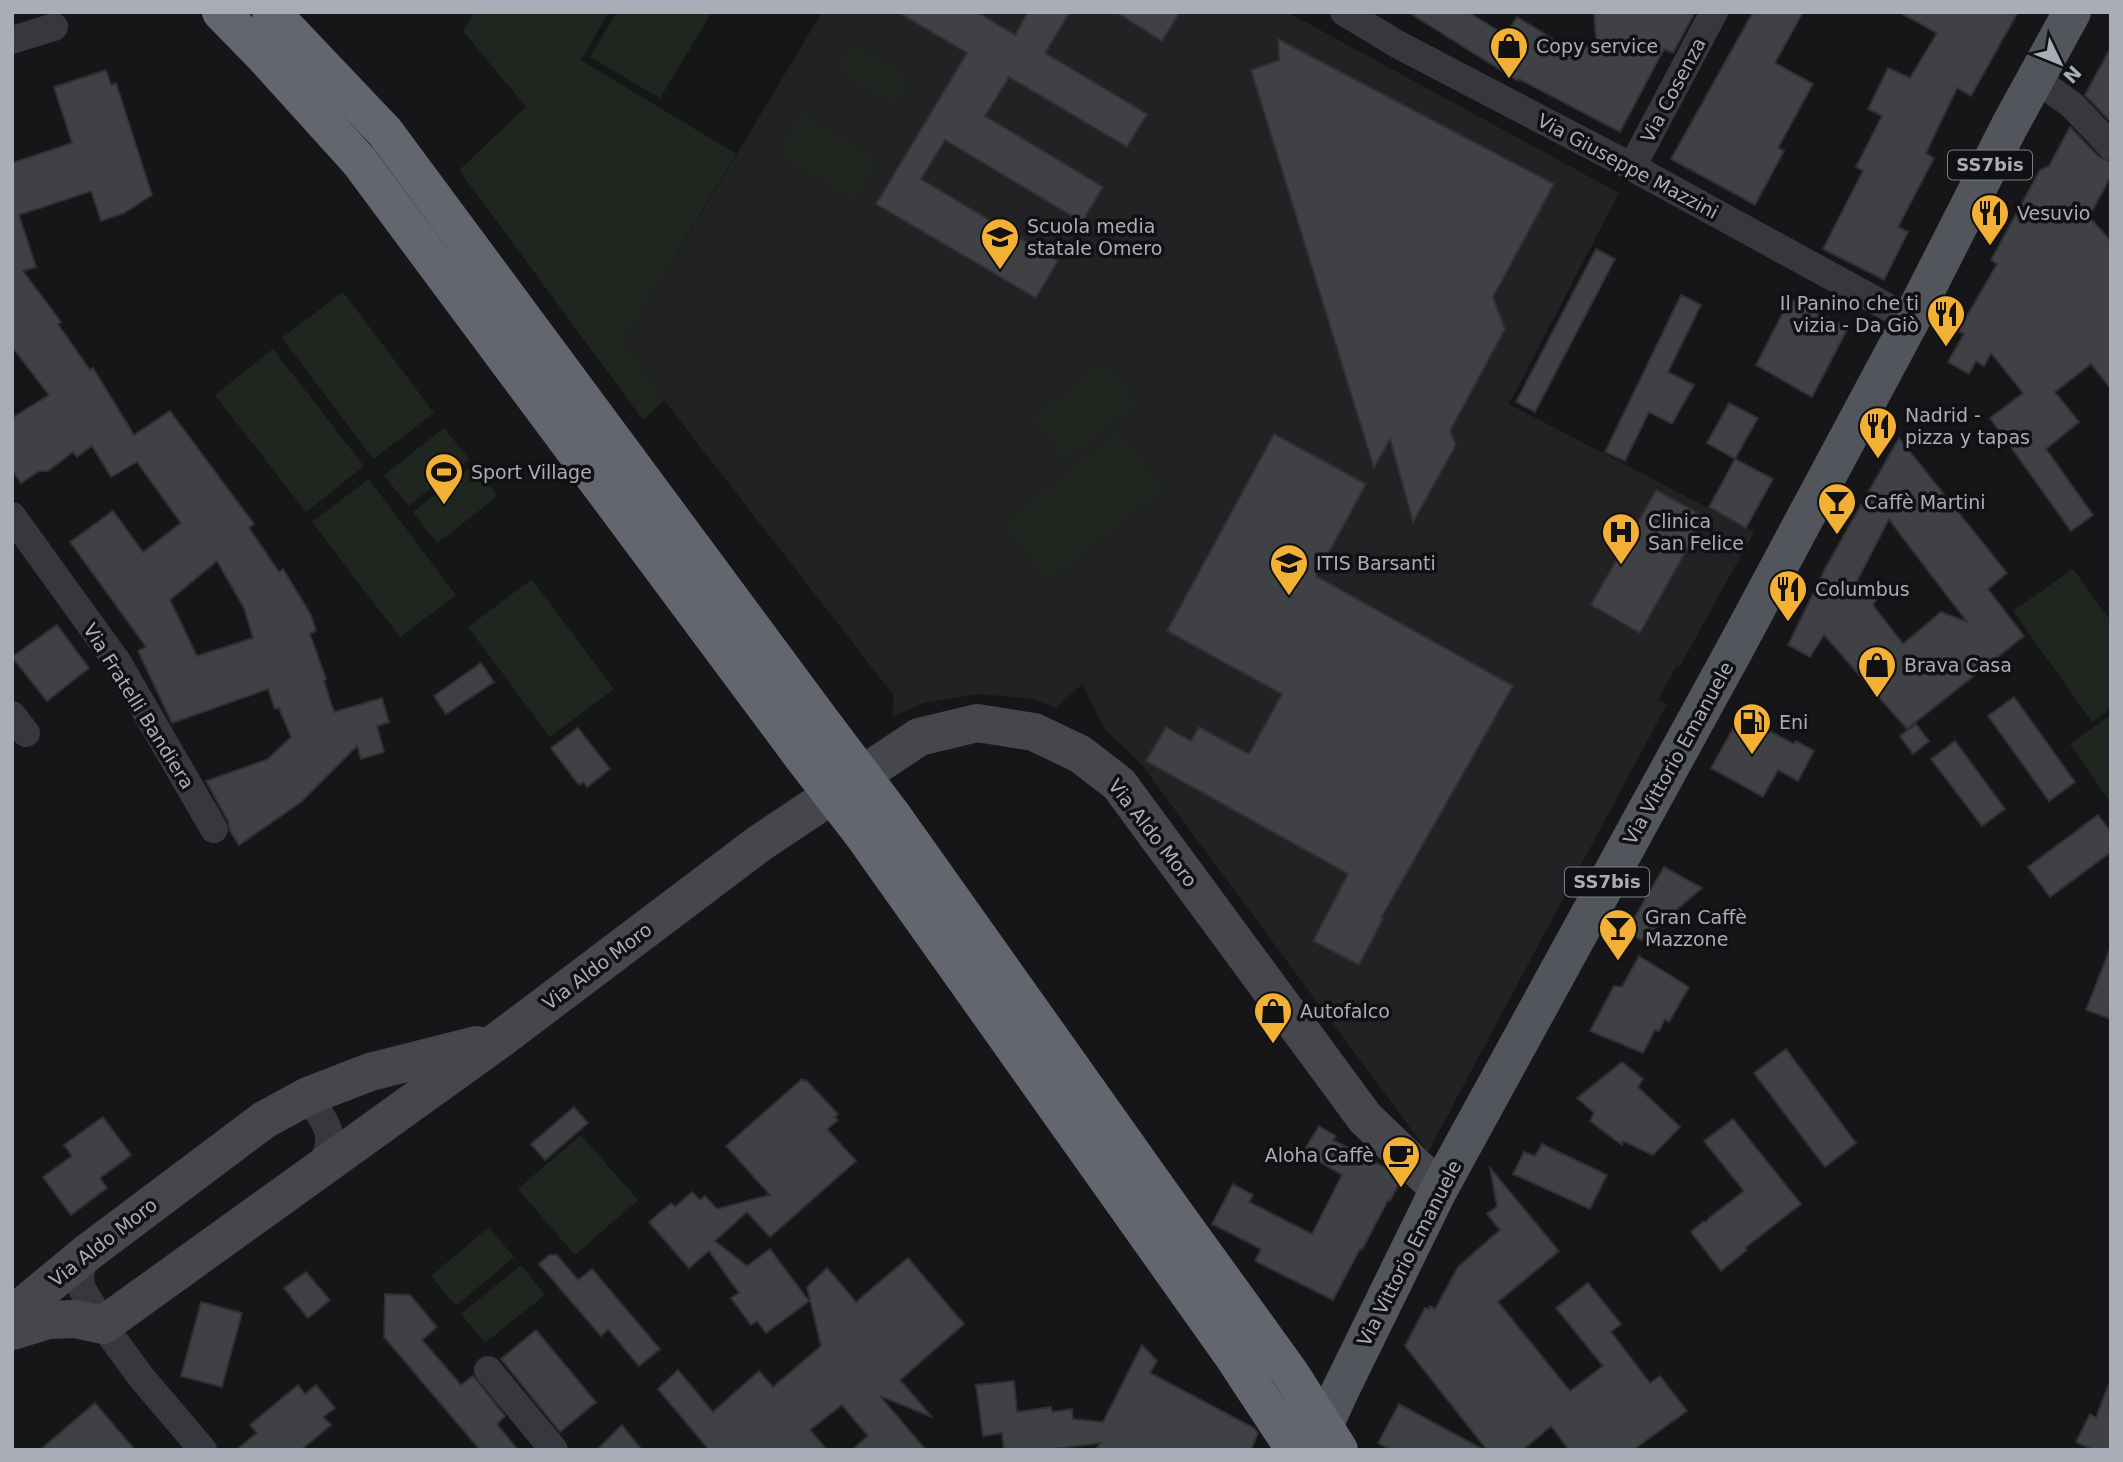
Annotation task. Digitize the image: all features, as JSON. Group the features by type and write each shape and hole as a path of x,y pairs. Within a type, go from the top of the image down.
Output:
{"highway":[{"path":"221,12 359,162 802,756 876,824"},
{"path":"271,12 385,132 827,729 876,824 1152,1212 1290,1373 1339,1450"},
{"path":"1152,1212 1233,1356 1295,1450"}],"main road":[{"name":"SS7bis","path":"1911,320 2009,127 2072,12"},
{"name":"Via Vittorio Emanuele","path":"1313,1450 1439,1189 1703,708 1911,320"}],"street":[{"name":"Via Giuseppe Mazzini","path":"1344,12 1397,44 1632,167 1911,320"},
{"name":"Via Cosenza","path":"1632,167 1714,12"},
{"path":"12,40 54,27"},
{"path":"2036,79 2072,105 2111,146"},
{"name":"Via Fratelli Bandiera","path":"12,516 118,663 214,829"},
{"name":"Via Aldo Moro","path":"12,1331 48,1320 74,1320 103,1325 499,1040 760,843 919,737 977,723 1034,732 1080,754 1119,783 1364,1118 1439,1189"},
{"name":"Via Aldo Moro","path":"12,1315 87,1253 264,1120 308,1096 370,1072 499,1040"},
{"path":"308,1096 329,1130 331,1146 322,1166"},
{"path":"87,1253 80,1272 81,1286 103,1325 141,1377 203,1450"},
{"path":"488,1370 554,1450"}],"shaded area":[{"path":"475,12 609,12 581,60 736,154 624,342 664,400 643,420 459,170 526,107 463,31"},
{"path":"617,12 712,12 660,98 590,57"},
{"name":"ITIS Barsanti","path":"822,12 1287,12 1619,193 1509,404 1754,532 1680,666 1677,665 1658,700 1667,704 1428,1152 1141,764 1104,728 1082,684 1056,708 1035,699 979,694 923,703 892,717 894,696 664,400 624,342"},
{"path":"852,43 910,77 893,105 836,70"},
{"path":"802,114 878,160 854,200 777,154"},
{"path":"343,292 434,413 373,459 282,338"},
{"path":"273,349 364,466 306,512 215,395"},
{"path":"1103,362 1136,403 1066,460 1033,418"},
{"path":"444,428 469,459 408,506 384,475"},
{"path":"1119,432 1163,489 1048,581 1003,524"},
{"path":"473,465 498,496 437,543 413,512"},
{"path":"369,479 456,595 400,637 312,522"},
{"path":"2073,569 2111,621 2111,708 2092,722 2013,611"},
{"path":"532,579 614,689 550,737 468,627"},
{"path":"2111,715 2111,803 2070,744"},
{"path":"581,1135 638,1200 575,1255 518,1189"},
{"path":"489,1227 514,1257 456,1306 431,1276"},
{"path":"521,1265 545,1295 485,1343 461,1314"}],"building":[{"path":"898,12 977,12 1015,35 1028,12 1070,12 1045,53 1147,114 1127,147 1009,77 985,116 1103,187 1082,222 945,140 921,179 1058,261 1036,298 876,204 967,53"},
{"path":"1116,12 1180,12 1162,41"},
{"path":"1408,12 1468,12 1505,35 1517,17 1571,50 1575,41 1597,52 1594,12 1695,12 1673,53 1664,49 1620,132 1519,79 1518,81"},
{"path":"1753,12 1803,12 1775,63 1813,84 1778,148 1784,151 1755,205 1671,159"},
{"path":"1899,12 2018,12 1971,96 1957,88 1926,153 1934,158 1898,227 1908,232 1884,280 1823,249 1863,171 1856,167 1882,116 1868,109 1888,68 1910,78 1937,33"},
{"path":"1278,39 1554,184 1493,297 1505,329 1450,431 1456,445 1413,522 1390,439 1374,468 1251,70 1279,60"},
{"path":"2111,47 2111,122 2085,95"},
{"path":"106,70 111,85 116,83 152,195 124,213 101,221 91,191 19,215 36,267 23,271 61,322 58,324 90,370 93,368 134,435 170,411 254,524 249,528 279,572 283,569 311,615 316,631 310,634 334,712 382,698 389,722 377,726 384,752 361,759 357,746 301,802 239,845 206,781 268,759 291,737 279,708 275,709 268,689 172,723 138,651 146,647 70,542 113,511 143,552 181,523 137,462 111,477 92,446 77,457 73,452 48,471 39,471 21,483 12,470 12,418 49,395 12,347 12,163 72,143 54,87","holes":["217,561 244,608 253,638 197,656 170,600"]},
{"path":"2070,127 2099,157 2111,162 2111,176 2089,217 2111,241 2111,389 2091,364 2055,392 2079,422 2046,449 2093,515 2071,531 1990,418 2023,393 1991,353 1984,366 1976,361 1969,374 1948,362 1964,334 1958,331 1997,264 1991,260 2040,170 2049,166"},
{"path":"1596,249 1615,259 1535,412 1516,402"},
{"path":"1681,295 1701,305 1668,372 1694,385 1672,424 1649,412 1625,461 1605,452"},
{"path":"1790,299 1848,328 1812,397 1756,365"},
{"path":"1729,403 1758,418 1735,459 1707,443"},
{"path":"1274,434 1366,484 1316,576 1513,686 1381,918 1383,919 1359,965 1313,941 1348,874 1146,761 1166,727 1191,741 1199,727 1249,754 1282,694 1167,631"},
{"path":"1899,438 2007,573 1988,589 2024,636 1907,729 1824,635 1810,657 1788,645 1827,565","holes":["1889,519 1967,622 1941,612 1903,644 1873,605 1882,591 1857,581"]},
{"path":"1735,459 1773,479 1746,528 1709,507"},
{"path":"1656,490 1705,517 1640,633 1591,605"},
{"path":"57,625 89,668 47,701 12,657"},
{"path":"481,663 494,682 446,714 434,696"},
{"path":"2014,697 2075,782 2049,801 1988,716"},
{"name":"Eni","path":"1740,716 1794,744 1796,741 1814,751 1798,781 1778,770 1763,797 1711,768"},
{"path":"1916,724 1929,741 1913,754 1900,736"},
{"path":"578,728 610,769 587,787 584,782 579,785 551,748"},
{"path":"1955,741 2005,809 1982,826 1931,759"},
{"path":"2098,815 2111,832 2111,852 2050,897 2028,867"},
{"path":"1664,867 1702,888 1641,940 1626,932"},
{"path":"2111,949 2111,1019 2086,1010"},
{"path":"1639,956 1689,987 1669,1022 1665,1019 1659,1031 1655,1030 1643,1053 1590,1031 1614,986 1622,987"},
{"path":"1786,1049 1856,1143 1825,1167 1754,1073"},
{"path":"1622,1062 1643,1079 1638,1087 1680,1127 1653,1155 1623,1141 1622,1145 1590,1121 1594,1113 1577,1098"},
{"path":"802,1079 838,1114 835,1117 838,1120 827,1129 856,1161 770,1237 747,1212 715,1241 747,1266 770,1249 809,1301 766,1333 757,1321 751,1325 731,1298 739,1293 709,1251 689,1268 649,1222 671,1203 675,1207 692,1192 700,1200 705,1196 717,1209 770,1195 726,1146"},
{"path":"574,1107 588,1123 545,1160 531,1144"},
{"path":"103,1117 131,1155 100,1178 107,1188 71,1215 43,1177 72,1156 64,1145"},
{"path":"1733,1119 1801,1204 1745,1248 1747,1250 1721,1271 1691,1232 1744,1191 1704,1141"},
{"path":"1319,1126 1336,1136 1333,1140 1386,1168 1400,1182 1333,1300 1255,1261 1261,1249 1212,1224 1233,1184 1253,1195 1249,1202 1312,1234 1342,1175 1303,1152"},
{"path":"1542,1144 1607,1175 1590,1209 1513,1174 1524,1152 1535,1156"},
{"path":"1490,1168 1559,1251 1498,1302 1570,1391 1603,1366 1556,1308 1588,1283 1621,1324 1611,1332 1650,1383 1660,1376 1687,1411 1633,1450 1569,1450 1551,1426 1523,1450 1487,1450 1405,1346 1425,1308 1429,1309 1430,1306 1435,1309 1458,1267 1500,1230 1487,1214 1497,1206"},
{"path":"549,1255 557,1255 578,1280 592,1269 660,1349 639,1366 608,1329 601,1336 539,1264"},
{"path":"908,1258 964,1324 900,1380 932,1417 880,1396 926,1450 852,1450 868,1436 842,1405 810,1430 827,1450 709,1450 658,1389 678,1370 713,1412 759,1371 773,1387 821,1346 807,1287 827,1268 856,1302"},
{"path":"306,1272 330,1300 308,1318 284,1288"},
{"path":"385,1294 410,1295 437,1327 422,1340 461,1385 473,1376 505,1416 497,1424 518,1450 480,1450 384,1337"},
{"path":"201,1302 242,1313 222,1387 181,1376"},
{"path":"536,1330 596,1402 560,1432 501,1359"},
{"path":"1142,1345 1157,1361 1150,1373 1254,1428 1258,1433 1251,1450 1096,1450 1100,1443 1046,1450 1004,1450 1002,1433 983,1436 976,1385 1014,1381 1017,1412 1051,1407 1052,1412 1072,1409 1073,1419 1103,1422"},
{"path":"2109,1383 2111,1450 2093,1450 2076,1442 2090,1414 2096,1418"},
{"path":"298,1385 305,1394 316,1385 335,1408 323,1417 331,1425 301,1450 236,1450 257,1433 250,1425"},
{"path":"95,1403 135,1450 40,1450"},
{"path":"1399,1404 1484,1450 1391,1450 1378,1443"},
{"path":"622,1425 642,1450 597,1450"}],"place":[{"name":"Copy service","path":"1509,80"},
{"name":"Vesuvio","path":"1990,247"},
{"name":"Scuola media statale Omero","path":"1000,271"},
{"name":"Il Panino che ti vizia - Da Giò","path":"1946,348"},
{"name":"Nadrid - pizza y tapas","path":"1878,460"},
{"name":"Sport Village","path":"444,506"},
{"name":"Caffè Martini","path":"1837,536"},
{"name":"Clinica San Felice","path":"1621,566"},
{"name":"ITIS Barsanti","path":"1289,597"},
{"name":"Columbus","path":"1788,623"},
{"name":"Brava Casa","path":"1877,699"},
{"name":"Eni","path":"1752,756"},
{"name":"Gran Caffè Mazzone","path":"1618,962"},
{"name":"Autofalco","path":"1273,1045"},
{"name":"Aloha Caffè","path":"1401,1189"}]}
